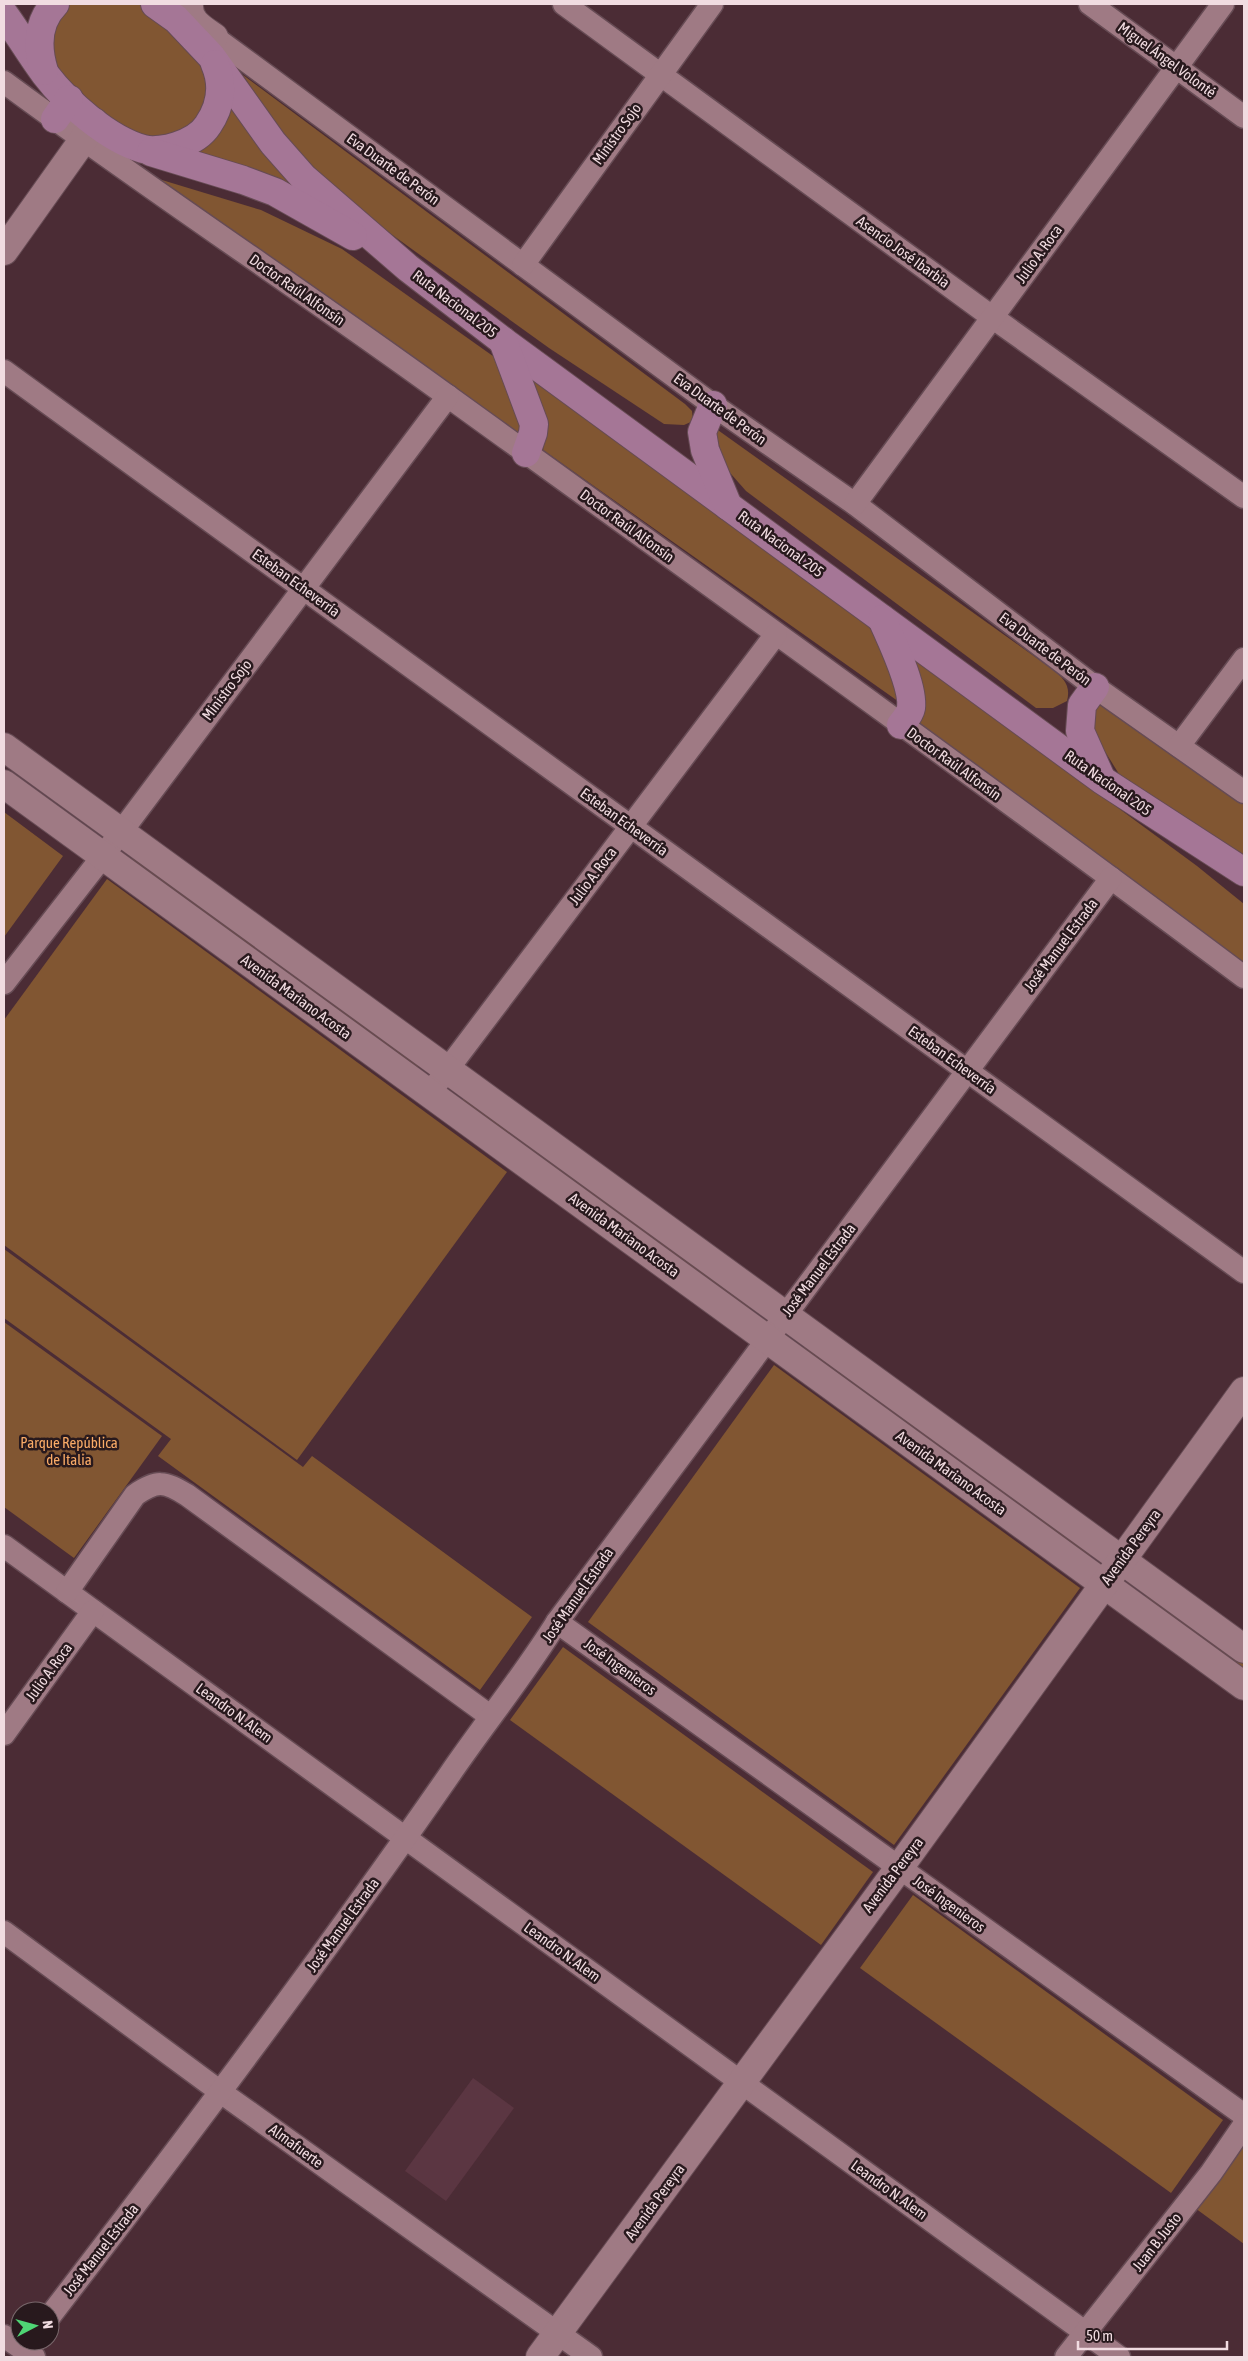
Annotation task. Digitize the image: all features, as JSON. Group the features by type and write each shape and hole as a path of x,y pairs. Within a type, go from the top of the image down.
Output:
{"main road":[{"name":"Ruta Nacional 205","path":"45,74 39,44 42,26 49,10 55,4"},
{"name":"Ruta Nacional 205","path":"4,14 45,74 62,109 89,131 114,137 145,150 243,180 274,192 408,268"},
{"name":"Ruta Nacional 205","path":"145,150 170,148 190,141 207,127 216,112 221,94 219,74 189,23"},
{"name":"Ruta Nacional 205","path":"189,23 273,144 303,177 408,268 503,341 1102,780 1244,872"},
{"path":"4,251 89,131"},
{"path":"503,341 534,424 526,453"},
{"path":"713,405 702,432 705,450 728,506"},
{"path":"882,619 901,664 910,696 911,710 901,725"},
{"path":"1095,687 1082,704 1080,731 1102,780"},
{"name":"Avenida Mariano Acosta","path":"4,747 1244,1649"},
{"name":"Avenida Mariano Acosta","path":"4,784 1244,1686"},
{"name":"Ruta Nacional 205","path":"1156,816 1244,888"},
{"name":"Avenida Pereyra","path":"540,2357 899,1868 1244,1391"}],"street":[{"name":"Asencio José Ibarbia","path":"564,4 992,317 1244,497"},
{"name":"Ministro Sojo","path":"523,265 712,4"},
{"name":"Miguel Ángel Volonté","path":"1090,4 1244,117"},
{"name":"Julio A. Roca","path":"855,504 1223,4"},
{"name":"Eva Duarte de Perón","path":"189,23 713,405 855,504 1095,687 1244,792"},
{"path":"4,82 62,109"},
{"name":"Doctor Raúl Alfonsín","path":"89,131 448,396 1111,878 1244,977"},
{"name":"Esteban Echeverría","path":"4,371 1244,1272"},
{"name":"Ministro Sojo","path":"4,983 103,856 448,396"},
{"name":"Julio A. Roca","path":"429,1094 776,634"},
{"path":"1179,746 1244,659"},
{"name":"José Manuel Estrada","path":"60,2303 222,2093 406,1838 490,1716 532,1662 557,1622 1111,878"},
{"path":"67,1592 135,1495 151,1484 168,1484 187,1495 490,1716"},
{"name":"Leandro N. Alem","path":"4,1546 1119,2357"},
{"name":"Julio A. Roca","path":"4,1734 94,1611"},
{"name":"José Ingenieros","path":"557,1622 1244,2115"},
{"name":"Almafuerte","path":"4,1932 222,2093 591,2357"},
{"name":"Juan B. Justo","path":"1066,2357 1211,2173 1244,2125"},
{"path":"4,2336 27,2352"}],"shaded area":[{"path":"473,2078 514,2108 446,2201 405,2171"}],"green space":[{"path":"68,4 138,4 160,16 199,52 211,93 197,123 156,142 102,118 49,62 57,15"},
{"path":"243,75 685,404 692,411 693,421 684,425 664,424 549,348 355,208 290,147"},
{"path":"230,96 339,217 180,154"},
{"path":"152,177 261,210 342,249 507,366 525,421 521,439"},
{"path":"525,371 870,620 902,704 543,450 546,427"},
{"path":"715,428 1052,669 1066,683 1068,691 1067,701 1053,708 1036,708 746,491 724,466"},
{"path":"905,651 1197,866 1244,904 1244,968 914,724"},
{"path":"1093,699 1244,804 1244,866 1119,774 1096,737 1091,721"},
{"path":"4,812 63,856 4,937"},
{"path":"134,855 420,1064 416,1069 130,861"},
{"path":"107,879 507,1172 297,1460 4,1245 4,1020"},
{"path":"464,1098 750,1307 747,1312 460,1103"},
{"path":"4,1249 303,1467 312,1456 532,1617 480,1690 158,1456 171,1439 4,1318"},
{"name":"Parque República de Italia","path":"4,1322 162,1436 74,1558 4,1507"},
{"path":"806,1344 1092,1553 1089,1558 802,1349"},
{"path":"774,1365 1080,1588 894,1845 588,1622"},
{"path":"1148,1593 1244,1663 1244,1671 1145,1598"},
{"path":"563,1647 873,1872 821,1945 510,1720"},
{"path":"913,1895 1223,2120 1171,2193 860,1968"},
{"path":"1244,2140 1244,2244 1195,2208"}]}
